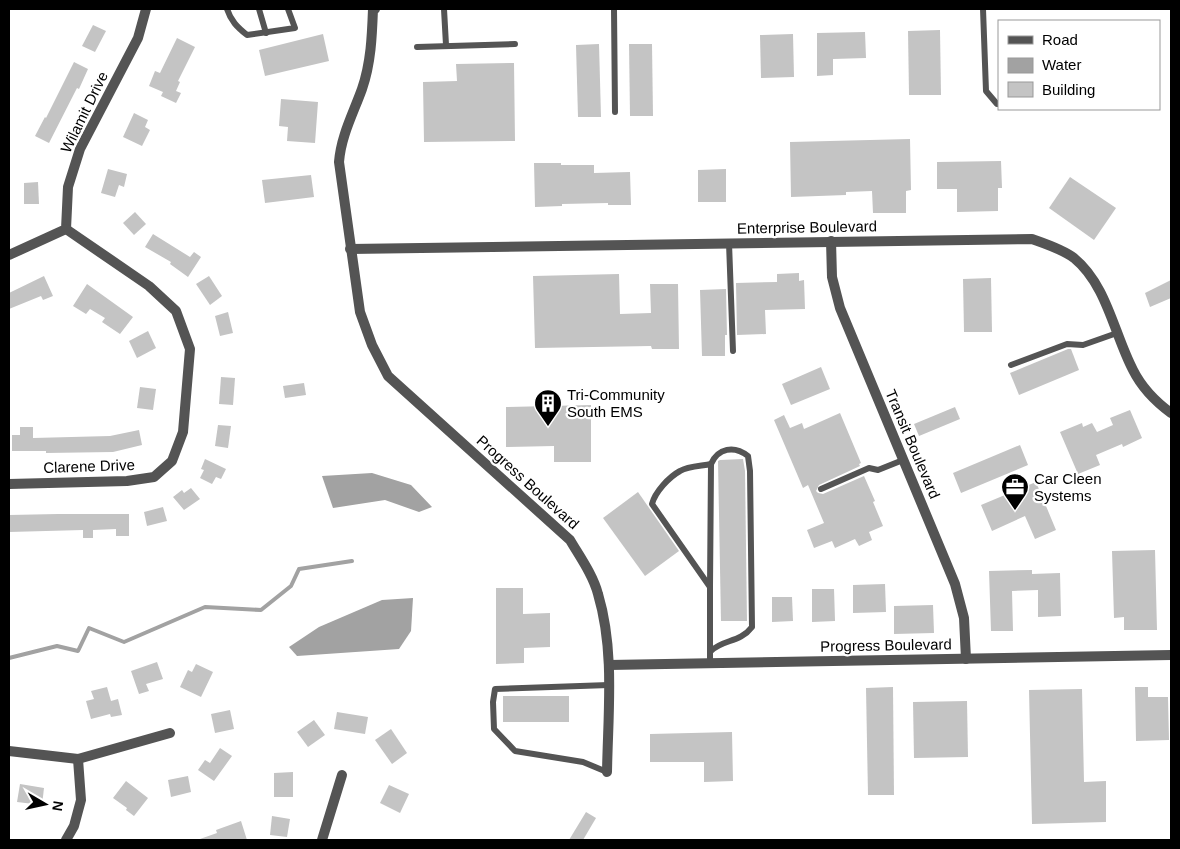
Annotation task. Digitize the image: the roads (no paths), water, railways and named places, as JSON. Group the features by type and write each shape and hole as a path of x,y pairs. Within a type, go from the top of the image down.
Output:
{"street":[{"name":"Wilamit Drive","path":"66,229 68,187 80,149 138,38 146,9"},
{"name":"Progress Boulevard","path":"374,9 370,55 362,88 340,146 339,162 360,312 372,345 388,376 570,540 598,592 604,618 609,665 1171,655"},
{"path":"9,254 66,229"},
{"name":"Clarene Drive","path":"9,484 127,481 154,477 172,461 183,432 190,349 176,311 149,286 66,229"},
{"name":"Enterprise Boulevard","path":"350,249 1032,239 1054,246 1074,258 1091,277 1118,333 1134,372 1155,402 1171,413"},
{"name":"Transit Boulevard","path":"830,241 832,277 840,308 955,584 964,618 966,659"},
{"path":"607,772 609,665"},
{"path":"9,751 78,759 170,733"},
{"path":"66,840 74,826 81,800 78,759"},
{"path":"322,840 342,775"}],"lane":[{"path":"227,9 236,26 247,34 295,28 288,9"},
{"path":"259,9 266,33"},
{"path":"444,9 446,46"},
{"path":"614,9 615,112"},
{"path":"984,9 986,91 998,103"},
{"path":"417,47 516,44"},
{"path":"729,243 733,351"},
{"path":"1011,365 1067,344 1083,345 1118,333"},
{"path":"710,651 715,646 734,641 747,634 752,627 750,471 748,456 740,450 726,449 714,457 711,464 710,587 710,651 710,663"},
{"path":"821,489 870,468 878,470 903,460"},
{"path":"710,587 652,504 654,497 668,480 680,470 711,464"},
{"path":"607,772 583,762 515,751 494,729 493,702 496,689 609,685"}],"water":[{"path":"372,473 411,485 432,507 419,512 385,500 333,508 322,476"},
{"path":"413,598 411,631 399,649 297,656 289,647 319,627 382,600"}],"waterway":[{"path":"9,658 57,646 78,651 89,628 124,642 205,607 261,610 291,586 299,569 352,561"}],"place":[{"name":"Tri-Community South EMS","path":"548,427"},
{"name":"Car Cleen Systems","path":"1015,511"}]}
